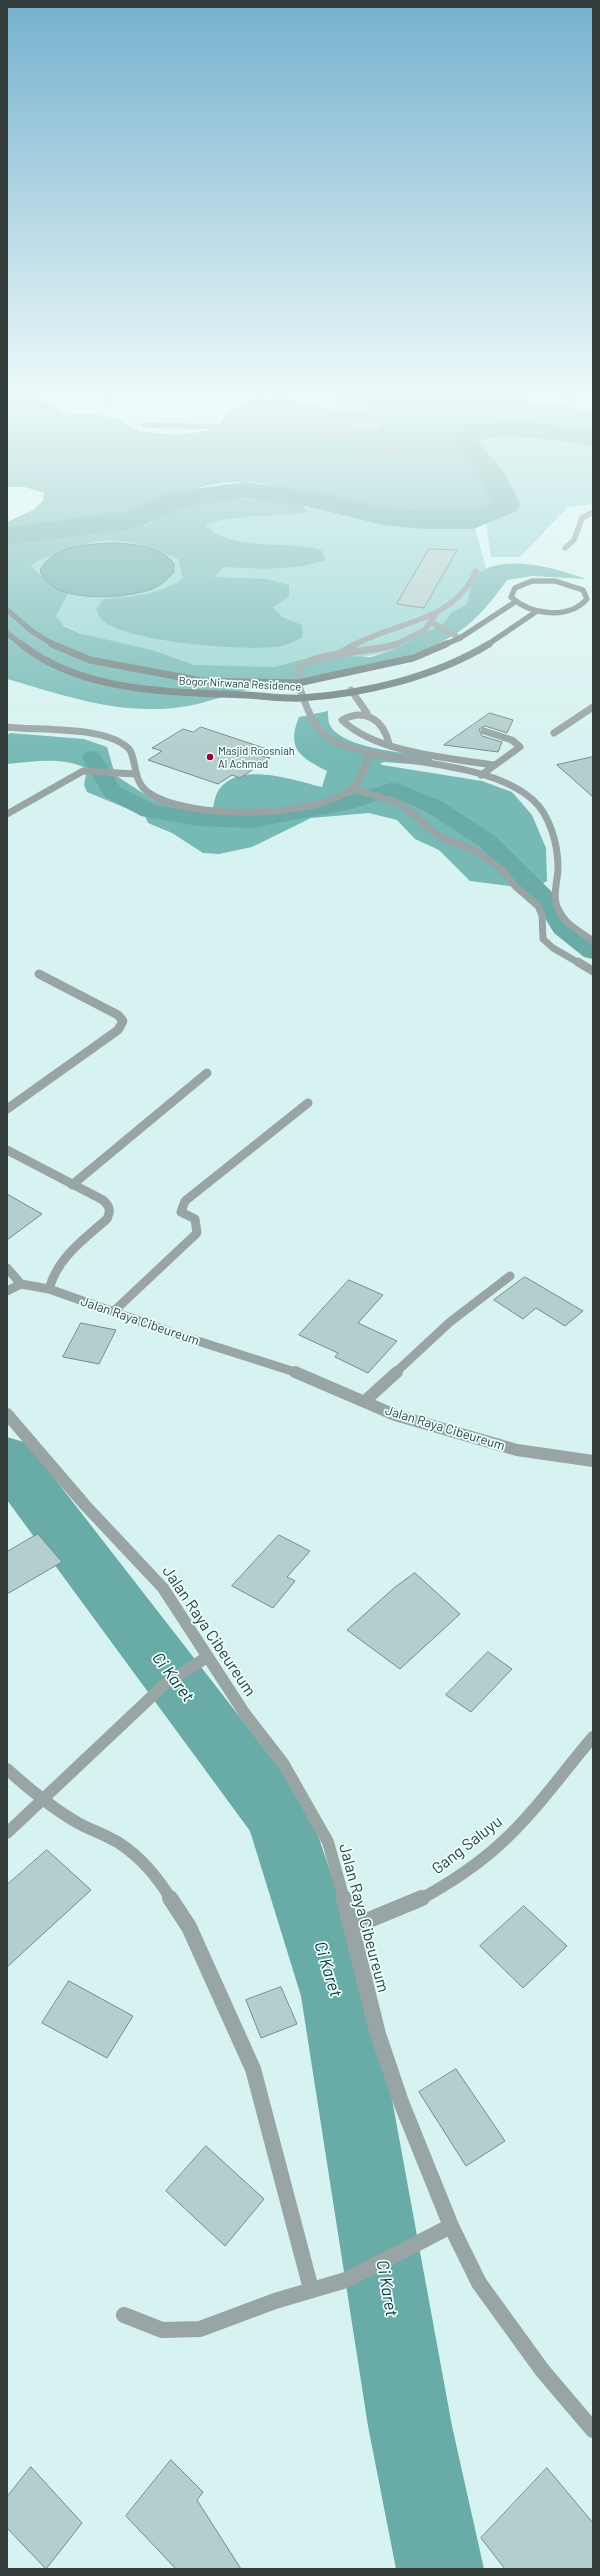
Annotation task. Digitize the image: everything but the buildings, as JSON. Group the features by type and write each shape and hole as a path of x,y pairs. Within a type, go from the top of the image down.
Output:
{"street":[{"path":"565,548 574,540 583,517"},
{"path":"476,571 463,597 436,614 387,630 338,654 302,664 297,672 302,698 320,731 338,742 370,753 481,775 525,792 542,808 548,820 558,865 554,896 562,915 593,940"},
{"path":"532,581 566,583 583,590 590,596 584,606 566,611 537,610 515,602 511,597 515,588 532,581"},
{"name":"Bogor Nirwana Residence","path":"7,610 33,632 61,649 90,660 202,681 298,683 413,658 460,638 515,602"},
{"name":"Bogor Nirwana Residence","path":"7,633 32,653 67,670 130,685 202,693 302,698 351,690 423,673 468,656 537,610"},
{"path":"338,654 362,652 386,646 421,633 433,623 436,614"},
{"path":"433,623 460,638"},
{"path":"351,690 367,713 376,719 388,732 389,744"},
{"path":"554,733 593,707"},
{"path":"367,713 349,716 342,720 346,728 356,734 408,750 494,765"},
{"path":"586,713 593,717"},
{"path":"7,727 90,734 116,741 125,745 132,753 135,774 149,794 183,807 220,812 284,811 334,800 353,789 370,753"},
{"path":"481,775 520,744 484,731"},
{"path":"7,814 84,771 135,774"},
{"path":"353,789 393,801 406,808 440,837 476,851 502,870 515,886 538,906 542,915 543,939 553,948 593,971"},
{"path":"7,1109 118,1030 123,1021 118,1015 39,974"},
{"path":"72,1185 207,1073"},
{"path":"113,1312 197,1233 195,1219 181,1212 185,1201 308,1103"},
{"path":"7,1150 103,1200 109,1206 110,1213 61,1260 51,1275 49,1289"},
{"path":"7,1268 21,1284 7,1290"},
{"path":"364,1401 450,1322 510,1276"},
{"name":"Jalan Raya Cibeureum","path":"21,1284 49,1289 113,1312 299,1373 395,1415 517,1450 593,1461"},
{"name":"Jalan Raya Cibeureum","path":"7,1414 85,1505 163,1588 245,1714 283,1763 328,1842 352,1928 363,1980 378,2034 401,2102 451,2226 479,2283 542,2370 593,2430"},
{"path":"7,1833 41,1799 164,1685 179,1673 207,1657"},
{"name":"Gang Saluyu","path":"352,1928 414,1903 451,1882 498,1846 518,1826 593,1737"},
{"path":"7,1769 41,1799 78,1823 119,1843 140,1859 156,1876 189,1927 253,2069 311,2289"},
{"path":"124,2315 156,2328 181,2331 207,2326 311,2289 346,2280 392,2258 451,2226"}],"shaded area":[{"path":"17,517 127,517 128,527 149,524 158,517 242,517 217,521 205,525 216,533 229,539 260,544 307,547 321,550 326,560 313,564 288,568 224,567 214,577 267,579 289,585 289,597 273,607 282,617 302,625 303,637 289,644 265,648 188,644 135,634 115,628 102,620 96,609 103,599 135,596 155,592 174,584 183,578 178,559 146,546 117,541 89,543 73,547 41,560 31,566 50,586 68,593 56,616 64,626 82,634 152,650 194,665 275,667 319,655 371,657 393,650 444,623 451,613 467,604 474,579 479,573 490,567 503,564 517,563 547,567 586,579 532,576 507,580 485,608 467,626 436,645 410,655 353,670 239,692 178,708 135,709 80,700 7,679 7,522"},
{"path":"117,517 418,517 473,520 494,598 407,648 286,673 140,662 29,608 7,547"},
{"path":"389,517 449,517 422,520"},
{"path":"485,517 558,517 520,557 491,557"},
{"path":"113,543 138,545 154,549 168,557 174,563 174,572 166,580 152,589 107,597 72,594 57,589 46,581 40,570 54,555 63,551 83,545"},
{"path":"328,711 329,723 335,731 345,738 358,744 373,748 428,756 436,763 434,766 385,762 380,763 382,765 482,781 512,792 532,815 546,848 547,881 533,889 470,881 439,850 415,839 397,820 369,813 311,818 252,847 219,854 203,853 172,833 148,823 145,816 87,792 84,785 87,769 68,762 58,761 37,761 7,764 7,735 10,733 84,739 107,747 115,775 152,799 179,807 213,808 217,793 226,783 237,777 251,774 281,777 322,787 327,771 309,761 298,751 294,737 295,728 299,717"}],"waterway":[{"path":"7,536 133,520 139,517"},
{"path":"396,517 425,520 473,520 479,517"},
{"path":"92,757 112,791 149,811 198,819 251,821 352,802 391,789 433,806 487,841 543,896 562,928 593,952"},
{"name":"Ci Karet","path":"7,1458 279,1818 337,1996 410,2426 440,2569"}],"place":[{"name":"Masjid Roosniah Al Achmad","path":"210,757"}]}
